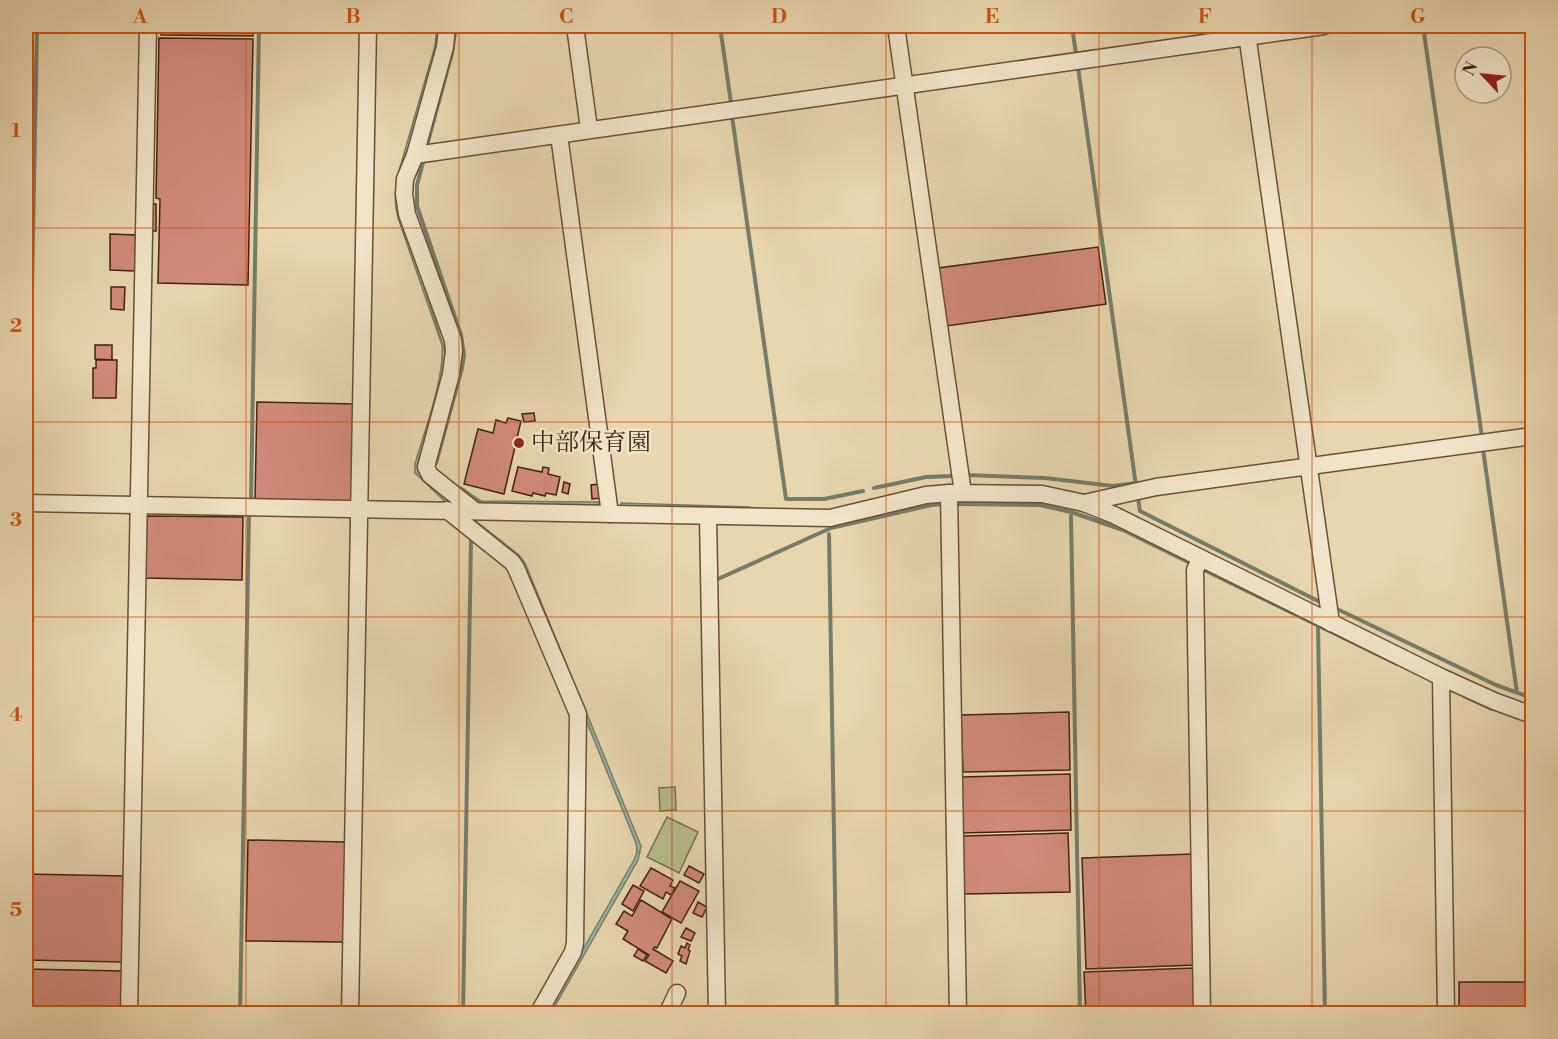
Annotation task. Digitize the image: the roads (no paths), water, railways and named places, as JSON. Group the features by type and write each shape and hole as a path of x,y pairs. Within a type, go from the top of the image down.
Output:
{"street":[{"path":"129,1014 148,26"},
{"path":"350,1014 368,26"},
{"path":"447,26 445,47 415,155 405,179 405,204 453,340 454,351 451,374 426,467 430,475 461,511 516,568 578,714 575,943 573,952 538,1014"},
{"path":"575,26 589,129"},
{"path":"896,26 956,493 958,1014"},
{"path":"415,155 904,85 1247,31 1324,26"},
{"path":"1247,31 1331,623"},
{"path":"559,135 610,514"},
{"path":"1084,503 1156,487 1533,436"},
{"path":"26,503 830,518 926,495 1042,494 1084,503 1441,676 1494,701 1533,715"},
{"path":"708,516 717,1014"},
{"path":"1200,559 1195,570 1202,1014"},
{"path":"1441,676 1446,1014"},
{"path":"667,1014 677,993"}],"waterway":[{"path":"28,496 37,26"},
{"path":"251,501 259,26"},
{"path":"720,26 731,103"},
{"path":"1072,26 1076,54"},
{"path":"1423,26 1482,437"},
{"path":"426,149 452,53 455,32"},
{"path":"1078,67 1136,486"},
{"path":"732,116 786,499 824,499 863,491"},
{"path":"424,159 417,185 417,206 461,335 464,355 436,463"},
{"path":"1483,449 1517,693"},
{"path":"967,475 1045,478 1113,486 1136,483"},
{"path":"874,488 926,477 953,476"},
{"path":"1138,498 1140,511 1320,602"},
{"path":"718,579 831,528 943,504"},
{"path":"956,504 1040,505 1071,512 1123,530 1192,564"},
{"path":"26,600 27,511"},
{"path":"240,1014 249,515"},
{"path":"1071,516 1080,1014"},
{"path":"829,534 837,1014"},
{"path":"463,1014 471,540"},
{"path":"1202,569 1397,664"},
{"path":"1337,609 1496,685 1532,698"},
{"path":"1318,627 1325,1014"},
{"path":"1464,696 1492,709"}],"place":[{"name":"中部保育園","path":"519,443"}]}
